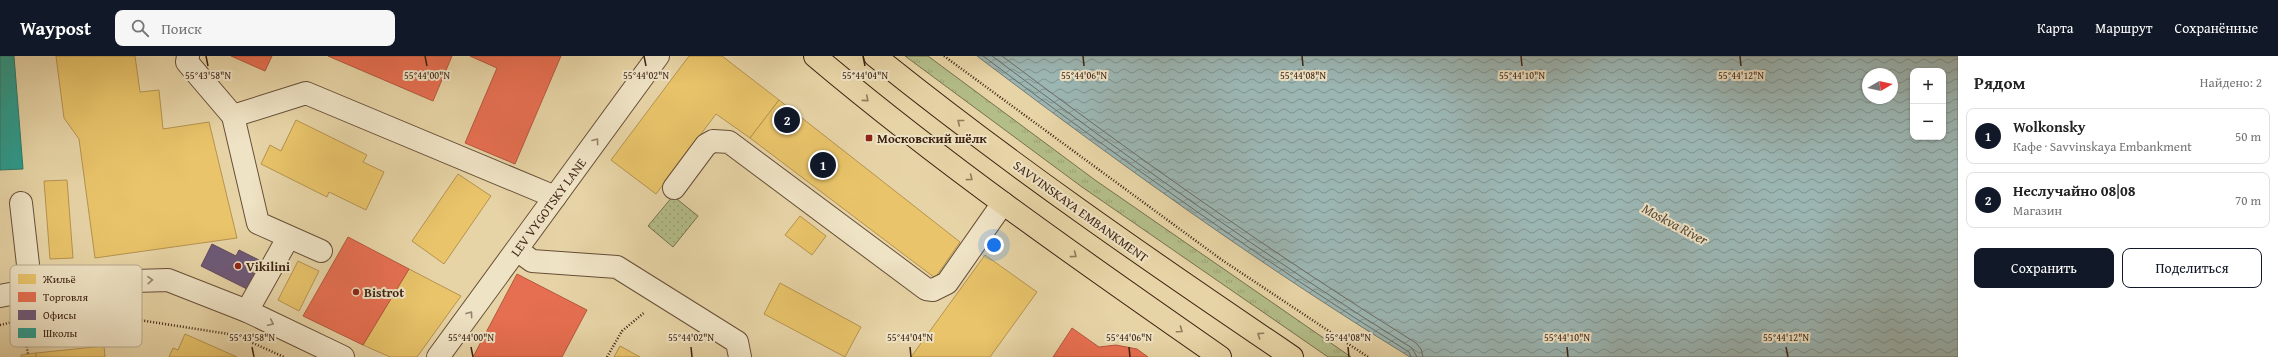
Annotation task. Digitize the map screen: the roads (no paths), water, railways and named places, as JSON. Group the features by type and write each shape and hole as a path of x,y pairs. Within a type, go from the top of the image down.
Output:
{"main road":[{"path":"815,56 877,108 1003,203 1091,268 1220,357"},
{"name":"SAVVINSKAYA EMBANKMENT","path":"875,56 994,148 1107,231 1292,357"}],"street":[{"path":"188,56 187,62 233,116 258,223 288,238 322,251"},
{"name":"LEV VYGOTSKY LANE","path":"438,357 658,56"},
{"path":"233,116 306,93 555,197"},
{"path":"674,188 706,144 713,141 730,142 926,289 933,290 947,283 1003,203"},
{"path":"21,203 28,265"},
{"path":"247,311 288,238"},
{"path":"517,250 532,261 617,267 737,342 740,357"},
{"path":"142,281 168,280 247,311 335,355"},
{"path":"0,296 10,294"}],"water":[{"name":"Moskva River","path":"977,56 1958,56 1958,357 1410,357 1299,286 1136,174"}],"place":[{"name":"Неслучайно 08|08","path":"787,120"},
{"name":"Московский шёлк","path":"869,138"},
{"name":"Wolkonsky","path":"823,165"},
{"name":"Vikilini","path":"238,266"},
{"name":"Bistrot","path":"356,292"}]}
